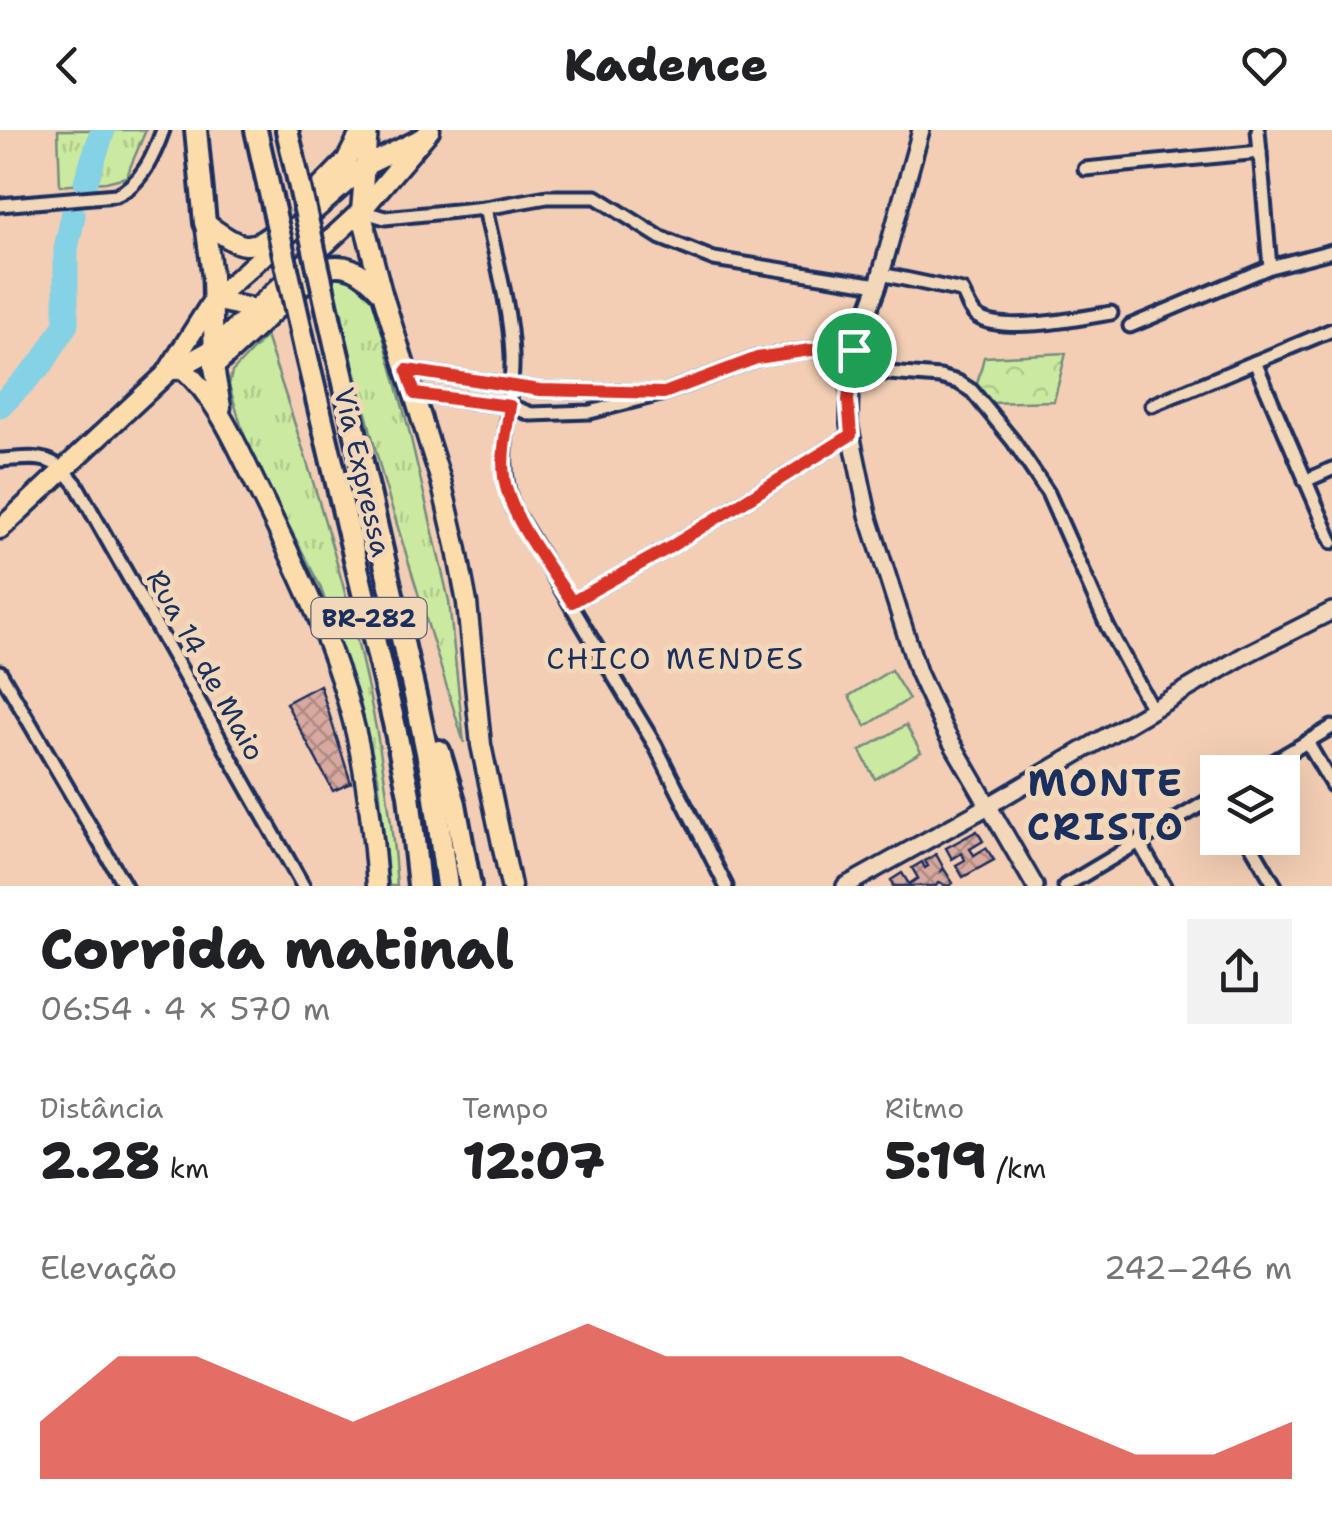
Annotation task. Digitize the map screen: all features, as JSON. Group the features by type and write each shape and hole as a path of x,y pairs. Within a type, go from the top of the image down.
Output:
{"highway":[{"path":"196,130 205,224"},
{"name":"Via Expressa","path":"256,130 394,723 409,795 419,886"},
{"name":"Via Expressa","path":"287,130 417,704 432,776 447,886"},
{"path":"417,704 450,786 470,886"}],"main road":[{"path":"205,224 238,244 257,246 346,161 368,130"},
{"path":"368,130 387,156"},
{"path":"368,130 361,211 382,293 441,481 460,563 480,745 511,886"},
{"path":"921,130 879,280 854,350 850,370 851,435 868,515 918,672 945,730 1034,886"},
{"path":"0,530 173,371 213,300 365,166 425,135"},
{"path":"213,358 255,309 361,211 425,135"},
{"path":"332,194 361,211"},
{"path":"205,224 218,399 332,653 353,720 367,786 377,886"},
{"path":"173,371 213,358 317,271 330,266 349,266 382,293"},
{"path":"213,300 255,309"},
{"path":"173,371 198,384 227,426"},
{"path":"845,886 1245,655 1332,611"}],"street":[{"path":"0,205 116,196 125,192 148,164 163,130"},
{"path":"1258,130 1270,267"},
{"path":"1085,169 1260,152"},
{"path":"361,211 386,218 485,208 550,196 596,197 661,238 714,259 962,291 974,314 989,322 1049,324 1111,313"},
{"path":"485,208 510,331 512,385 503,473 514,510 655,745 726,886"},
{"path":"1130,326 1270,267 1332,251"},
{"path":"1152,405 1332,330"},
{"path":"415,394 510,406 531,414 590,412 664,393 757,358 810,350 854,350"},
{"path":"1255,362 1332,542"},
{"path":"407,370 540,390 664,393"},
{"path":"850,370 940,378 958,382 972,392 1013,441 1048,493 1108,628 1152,710"},
{"path":"572,602 667,549 851,435"},
{"path":"0,460 44,458 64,470"},
{"name":"Rua 14 de Maio","path":"64,470 76,484 303,886"},
{"path":"1305,480 1332,470"},
{"path":"0,672 124,886"},
{"path":"1285,755 1332,727"},
{"path":"1307,742 1332,785"},
{"path":"1065,886 1200,806"},
{"path":"1139,842 1164,886"},
{"path":"1257,855 1275,886"}],"green space":[{"path":"58,130 146,130 126,177 60,186"},
{"path":"330,275 356,282 371,293 408,426 449,601 464,743 384,482"},
{"path":"266,336 349,607 379,746 397,886 389,886 378,777 359,699 320,586 247,445 229,385 232,372"},
{"path":"1066,353 1054,401 989,403 976,388 984,357"},
{"path":"891,670 909,699 866,726 849,696"},
{"path":"906,725 921,752 875,779 860,751"}],"building":[{"path":"320,685 351,783 333,791 286,703"},
{"path":"977,831 983,841 970,849 974,855 986,848 994,860 963,877 956,865 965,860 962,853 952,859 946,848"},
{"path":"936,854 943,867 941,871 944,869 953,883 893,886 891,880 902,873 909,884 918,878 912,868 922,862 925,868 925,861"}],"waterway":[{"path":"86,181 103,130"},
{"path":"0,406 43,362 66,324 66,249 73,216"}],"district":[{"name":"CHICO MENDES","path":"676,658"},
{"name":"MONTE CRISTO","path":"1106,804"}],"route":[{"path":"810,350 854,350 848,400 851,435 667,549 572,602 514,510 506,490 503,473 510,406 415,394 407,370 540,390 664,393 757,358 810,350"}]}
